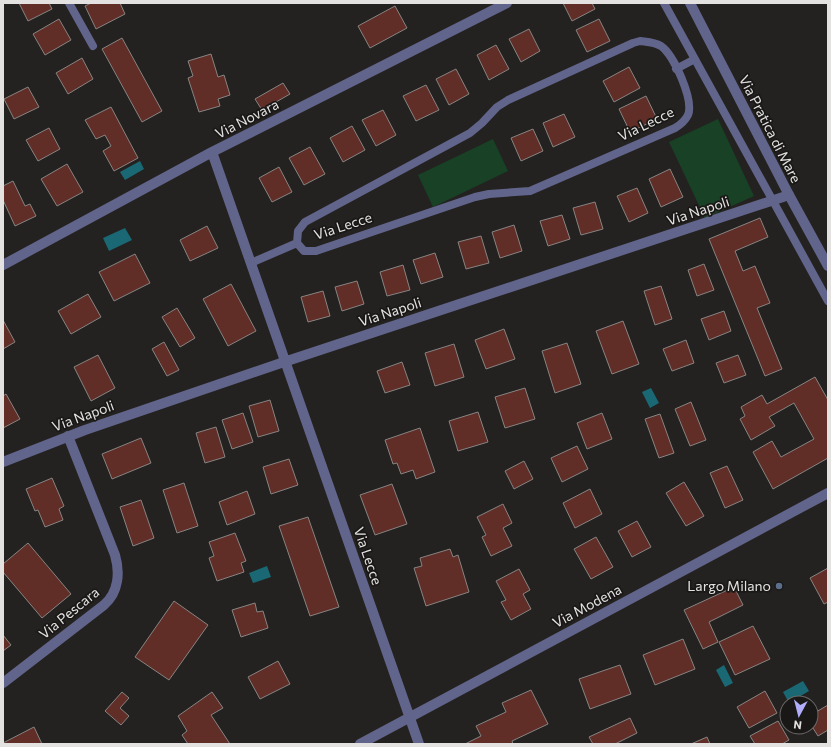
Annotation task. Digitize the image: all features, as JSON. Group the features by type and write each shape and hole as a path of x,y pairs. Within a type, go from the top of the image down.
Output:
{"street":[{"name":"Via Novara","path":"3,265 212,152 507,3"},
{"name":"Via Pratica di Mare","path":"690,3 789,195 828,266"},
{"name":"Via Lecce","path":"212,152 284,362 420,744"},
{"name":"Via Napoli","path":"3,462 68,436 284,362 789,195"},
{"name":"Via Pescara","path":"3,683 106,603 116,586 118,568 115,555 68,436"},
{"name":"Via Modena","path":"360,744 828,493"}],"lane":[{"path":"69,3 93,46"},
{"path":"664,3 828,301"},
{"name":"Via Lecce","path":"640,41 655,43 668,52 676,69 687,93 690,107 685,120 675,128 530,191 489,194 475,197 316,251 304,251 297,243 298,231 304,222 470,133 502,104 633,43 640,41"},
{"path":"676,69 695,60"},
{"name":"Via Lecce","path":"250,264 297,243"}],"green space":[{"path":"718,119 754,196 705,218 669,142"},
{"path":"493,139 508,171 433,207 418,175"}],"water":[{"path":"140,161 144,169 125,180 120,172"},
{"path":"125,228 132,240 109,251 103,238"},
{"path":"651,388 659,403 650,408 642,392"},
{"path":"267,566 271,577 253,583 249,573"},
{"path":"724,665 733,683 725,687 716,670"},
{"path":"803,681 809,691 802,695 785,695 783,692"}],"building":[{"path":"19,3 49,3 52,9 28,21"},
{"path":"91,3 120,3 125,14 96,29 85,6"},
{"path":"563,3 592,3 595,9 572,21"},
{"path":"395,6 407,28 370,48 358,26"},
{"path":"59,19 71,40 45,55 33,34"},
{"path":"599,19 610,41 587,52 576,30"},
{"path":"529,29 540,51 521,62 509,39"},
{"path":"122,38 162,111 142,122 102,49"},
{"path":"496,45 509,69 489,80 477,55"},
{"path":"211,54 218,77 224,75 230,95 218,99 220,106 199,112 188,78 193,76 188,61"},
{"path":"82,58 93,79 68,94 56,73"},
{"path":"629,67 640,88 614,102 603,81"},
{"path":"456,69 469,94 449,105 436,79"},
{"path":"283,83 290,94 262,110 255,99"},
{"path":"426,85 439,110 416,121 403,96"},
{"path":"28,87 39,107 14,119 4,99"},
{"path":"646,96 657,119 630,132 619,109"},
{"path":"111,107 138,158 114,171 103,151 111,146 105,135 96,139 85,120"},
{"path":"383,110 396,135 376,146 362,120"},
{"path":"564,114 575,137 553,147 543,123"},
{"path":"352,126 365,150 343,162 330,138"},
{"path":"49,128 60,149 38,161 26,140"},
{"path":"533,129 543,151 521,161 511,138"},
{"path":"310,147 325,174 304,185 289,158"},
{"path":"67,164 83,192 57,206 41,179"},
{"path":"279,167 292,192 272,202 259,178"},
{"path":"670,169 683,197 661,207 649,179"},
{"path":"13,181 25,206 30,204 36,216 15,226 3,200 3,186"},
{"path":"637,188 648,213 629,222 617,196"},
{"path":"595,202 603,229 581,235 573,208"},
{"path":"562,215 570,239 548,246 540,221"},
{"path":"760,218 768,237 735,251 743,271 755,266 770,303 757,308 782,369 765,376 709,239"},
{"path":"514,225 522,251 500,258 492,232"},
{"path":"207,226 218,248 190,261 180,240"},
{"path":"481,236 489,263 466,269 458,242"},
{"path":"435,253 443,277 421,284 413,260"},
{"path":"135,254 150,283 114,301 99,272"},
{"path":"704,264 714,290 697,296 688,270"},
{"path":"403,265 410,290 387,296 380,272"},
{"path":"357,281 364,304 342,311 335,287"},
{"path":"231,284 256,331 228,346 203,299"},
{"path":"661,286 672,319 655,325 644,291"},
{"path":"323,291 330,316 308,322 301,297"},
{"path":"88,294 101,317 71,334 58,311"},
{"path":"177,308 195,338 180,347 162,317"},
{"path":"724,311 731,331 709,340 701,319"},
{"path":"3,320 15,342 3,349"},
{"path":"623,321 639,364 612,374 596,331"},
{"path":"504,329 515,359 486,369 475,340"},
{"path":"686,340 694,363 672,371 663,349"},
{"path":"164,342 179,370 167,376 152,349"},
{"path":"567,343 581,384 555,393 542,351"},
{"path":"454,344 464,377 435,386 425,353"},
{"path":"98,355 115,388 91,401 74,367"},
{"path":"738,355 746,375 724,383 716,363"},
{"path":"402,362 410,385 385,393 377,371"},
{"path":"815,377 828,400 828,458 773,489 753,452 772,441 781,457 814,439 794,403 769,417 775,426 751,440 740,419 745,416 741,407 762,395 767,404"},
{"path":"525,388 535,419 505,428 495,397"},
{"path":"6,394 20,419 3,428 3,396"},
{"path":"270,400 279,431 258,437 249,406"},
{"path":"691,402 706,440 690,446 675,409"},
{"path":"478,412 488,442 458,451 449,421"},
{"path":"243,413 253,442 232,449 222,420"},
{"path":"602,413 612,439 587,449 577,423"},
{"path":"660,414 674,453 659,458 645,419"},
{"path":"216,427 225,457 205,463 196,433"},
{"path":"420,428 435,472 416,479 413,470 401,474 397,463 393,464 385,440"},
{"path":"141,438 151,463 112,479 102,454"},
{"path":"577,446 588,469 562,482 551,458"},
{"path":"289,459 298,485 271,494 263,467"},
{"path":"524,461 533,479 514,489 505,471"},
{"path":"727,466 743,500 725,508 710,473"},
{"path":"52,478 64,506 59,509 63,520 45,527 38,510 35,511 26,489"},
{"path":"684,482 704,516 686,526 666,493"},
{"path":"184,483 198,526 177,533 163,490"},
{"path":"392,484 407,524 375,535 360,495"},
{"path":"590,489 602,514 575,528 563,503"},
{"path":"247,491 255,514 227,525 219,502"},
{"path":"141,500 154,538 133,546 120,507"},
{"path":"503,504 512,523 503,528 512,546 491,556 482,537 486,535 477,517"},
{"path":"308,517 339,607 310,616 279,526"},
{"path":"637,521 651,547 632,557 618,531"},
{"path":"235,533 246,561 241,563 244,572 217,581 209,558 214,556 209,542"},
{"path":"596,537 613,567 591,579 574,549"},
{"path":"28,543 71,594 42,618 3,572 3,564"},
{"path":"450,549 453,557 458,555 469,592 426,606 414,568 422,566 420,558"},
{"path":"828,568 828,602 824,604 810,578"},
{"path":"519,569 530,590 523,594 531,609 511,620 501,602 506,600 496,581"},
{"path":"734,587 743,605 709,622 718,642 703,649 684,610"},
{"path":"174,601 208,625 169,680 135,657"},
{"path":"255,603 257,612 263,611 268,628 241,637 232,610"},
{"path":"753,626 770,659 735,675 719,642"},
{"path":"3,635 11,645 3,651"},
{"path":"683,639 695,669 655,685 643,655"},
{"path":"278,661 290,684 260,699 248,677"},
{"path":"620,665 631,694 590,709 579,679"},
{"path":"531,690 548,724 512,741 513,744 465,744 481,736 476,726 506,712 502,703"},
{"path":"765,691 777,713 749,728 737,707"},
{"path":"122,692 129,698 120,708 129,716 121,725 105,711"},
{"path":"212,692 223,708 211,715 230,744 188,744 182,735 187,731 178,716"},
{"path":"828,705 828,730 818,736 819,735 819,710"},
{"path":"630,718 637,733 615,744 593,744 589,737"},
{"path":"778,721 779,735 786,735 789,740 782,744 755,744 750,736"},
{"path":"34,727 42,744 3,744 3,743"},
{"path":"707,737 710,744 691,744"}],"place":[{"name":"Largo Milano","path":"779,586"}]}
